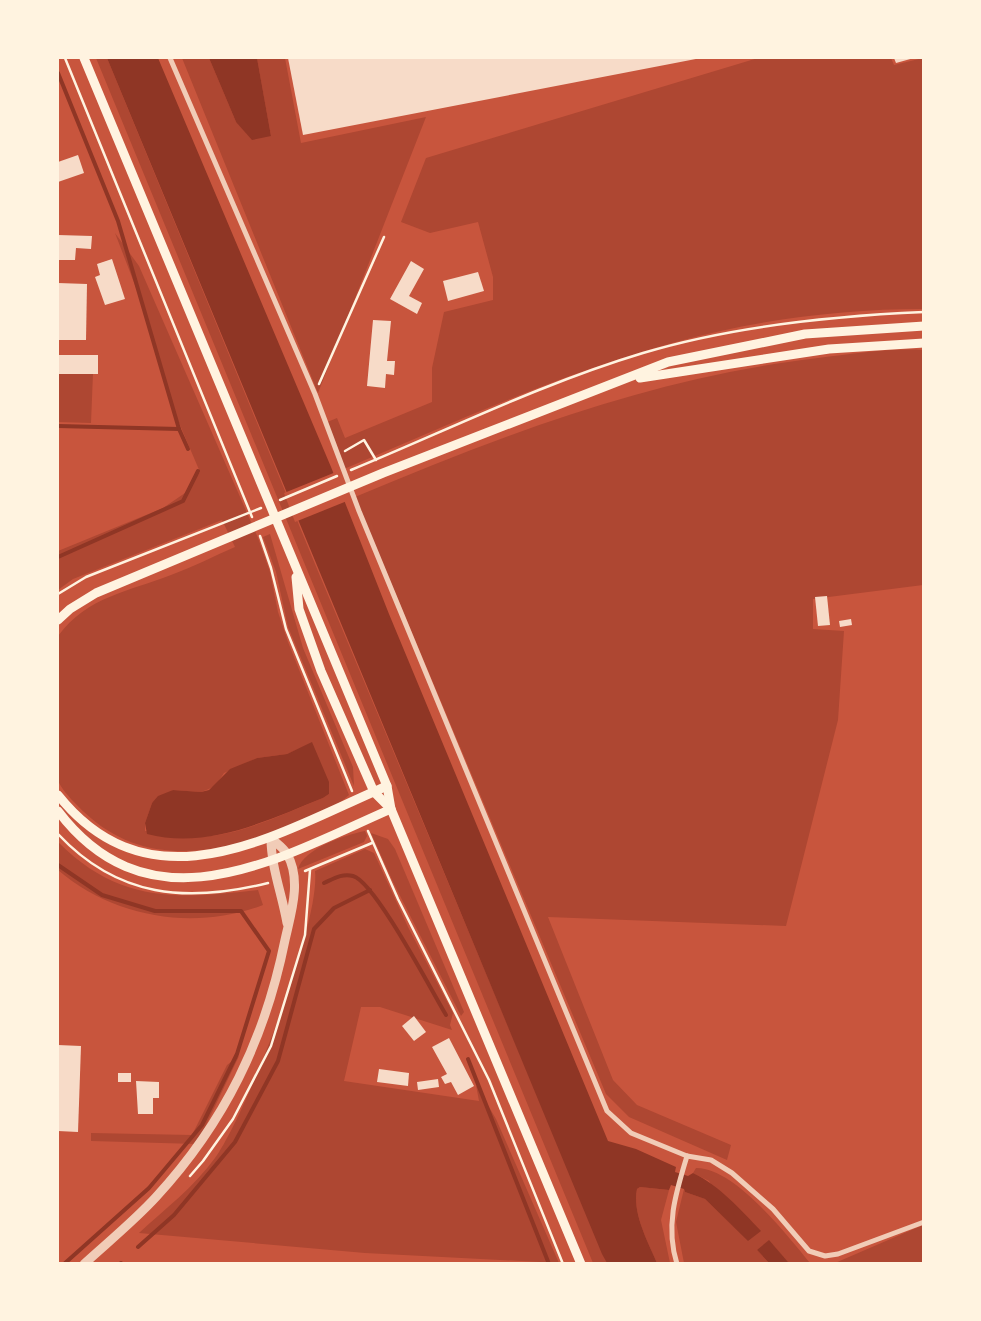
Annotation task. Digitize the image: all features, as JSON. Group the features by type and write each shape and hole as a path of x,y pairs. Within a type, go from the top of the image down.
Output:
{"main road":[{"path":"84,58 387,786 392,809 581,1264"},
{"path":"58,620 70,609 96,592 369,479 581,395 627,380 668,362 805,334 924,326"},
{"path":"627,380 829,349 924,343"},
{"path":"294,565 302,618 321,671 374,792 392,809"},
{"path":"58,796 78,817 100,834 125,846 156,856 188,858 236,850 272,838 387,786"},
{"path":"58,812 95,850 121,864 161,876 192,879 227,875 272,860 392,809"}],"street":[{"path":"170,58 314,394 337,455 607,1111 631,1133 687,1156 711,1160 732,1173 773,1209 810,1251 825,1256 838,1254 924,1222"},
{"path":"84,1264 156,1198 192,1153 221,1113 257,1040 278,975 295,887 287,854 272,838"},
{"path":"272,838 272,860 284,904 288,928"},
{"path":"677,1264 672,1248 671,1214 687,1156"}],"path":[{"path":"65,58 253,520"},
{"path":"314,394 384,237"},
{"path":"276,501 376,460 364,440 337,455"},
{"path":"58,594 86,577 267,505"},
{"path":"257,529 271,568 286,630 356,801"},
{"path":"364,821 372,843 489,1080 564,1264"},
{"path":"310,870 372,843"}],"shaded area":[{"path":"96,58 107,58 315,564 607,1263 593,1263"},
{"path":"107,58 158,58 331,467 389,614 608,1141 636,1149 676,1167 675,1172 688,1176 693,1173 712,1184 761,1231 748,1241 705,1199 671,1185 669,1190 640,1187 637,1189 636,1198 639,1217 645,1237 657,1263 607,1263 602,1254"},
{"path":"182,58 209,58 236,122 271,136 257,58 285,58 301,143 426,117 318,393"},
{"path":"209,58 257,58 271,136 252,140 236,122"},
{"path":"758,58 891,58 894,65 923,58 923,309 861,311 799,317 706,334 676,342 633,354 549,384 344,469 325,423 337,418 345,438 432,402 432,368 444,312 493,300 493,277 478,222 430,233 401,222 426,158"},
{"path":"115,233 139,266 258,538 270,572 278,612 288,642 349,795 329,809 293,824 239,843 212,849 185,851 158,849 132,843 108,830 84,812 62,788 57,776 58,636 82,612 96,604 124,591 179,572 235,547 222,520 73,579 58,590 58,551 163,508 185,493 200,472 171,404 143,306","holes":["312,743 329,794 278,817 231,832 192,837 145,831 145,823 152,803 173,790 201,792 216,785 224,773 257,758 287,754"]},
{"path":"923,350 923,585 813,599 813,629 844,631 838,720 786,926 548,917 613,1080 637,1105 731,1145 727,1160 629,1117 606,1094 355,497 524,430 639,394 757,367 871,352"},
{"path":"58,372 93,373 91,423 58,422"},
{"path":"270,534 303,648 353,767 354,786 288,627 276,572 263,537"},
{"path":"312,742 329,782 329,794 323,798 259,823 215,835 170,838 147,834 145,823 152,803 158,796 173,790 201,792 209,790 230,769 257,758 287,754"},
{"path":"365,831 367,836 364,842 298,869 301,862 316,849 336,840"},
{"path":"371,833 388,839 395,849 464,1012 461,1016 393,882"},
{"path":"58,842 81,862 104,877 127,887 151,893 176,895 202,895 258,890 263,905 237,913 183,918 129,909 104,899 80,886 58,870"},
{"path":"365,849 374,853 408,927 453,1013 450,1025 452,1030 380,1007 361,1007 344,1081 479,1101 476,1085 496,1119 559,1263 365,1253 139,1233 207,1169 215,1158 245,1102 279,1018 294,973 314,896 315,871"},
{"path":"239,1056 197,1144 91,1141 91,1133 192,1135 227,1065"},
{"path":"696,1168 711,1171 727,1178 743,1190 774,1220 810,1263 789,1263 773,1245 757,1250 769,1263 684,1263 676,1222 684,1189 685,1192 705,1199 734,1227 709,1181 693,1173"},
{"path":"640,1187 669,1190 661,1220 670,1263 657,1263 645,1237 636,1198 637,1189"},
{"path":"923,1225 923,1263 835,1263"},
{"path":"769,1240 789,1263 769,1263 757,1250"}],"pier":[{"path":"336,472 347,501 295,522 284,493"}],"building":[{"path":"288,58 701,58 303,135"},
{"path":"894,58 914,58 896,63"},
{"path":"78,155 84,173 58,182 58,162"},
{"path":"58,235 92,236 91,249 76,248 75,260 58,260"},
{"path":"112,259 125,299 105,305 95,277 100,275 97,264"},
{"path":"411,261 424,269 409,296 422,303 417,314 390,299"},
{"path":"478,272 484,291 448,301 443,281"},
{"path":"58,283 87,284 86,340 58,340"},
{"path":"373,320 391,321 387,361 395,361 394,375 386,374 385,388 367,386"},
{"path":"58,355 98,355 98,374 58,374"},
{"path":"827,596 830,625 818,626 815,597"},
{"path":"851,619 852,625 840,627 839,621"},
{"path":"414,1016 426,1032 414,1041 402,1026"},
{"path":"449,1038 474,1086 458,1095 451,1082 445,1084 441,1077 447,1074 432,1047"},
{"path":"58,1045 81,1046 78,1132 58,1131"},
{"path":"379,1069 409,1073 408,1086 377,1082"},
{"path":"118,1073 131,1073 131,1082 118,1082"},
{"path":"438,1079 439,1087 418,1090 417,1082"},
{"path":"136,1081 159,1082 159,1098 153,1098 153,1114 138,1114"}],"waterway":[{"path":"58,73 118,221 179,429 58,426"},
{"path":"179,429 188,449"},
{"path":"58,557 183,501 198,471"},
{"path":"58,865 102,895 155,911 241,911 269,951 237,1054 202,1125 149,1188 64,1264"},
{"path":"324,883 345,875 353,876 363,883 388,916 446,1015"},
{"path":"138,1247 174,1215 235,1142 278,1061 314,929 334,908 370,890"},
{"path":"468,1059 549,1264"}]}
